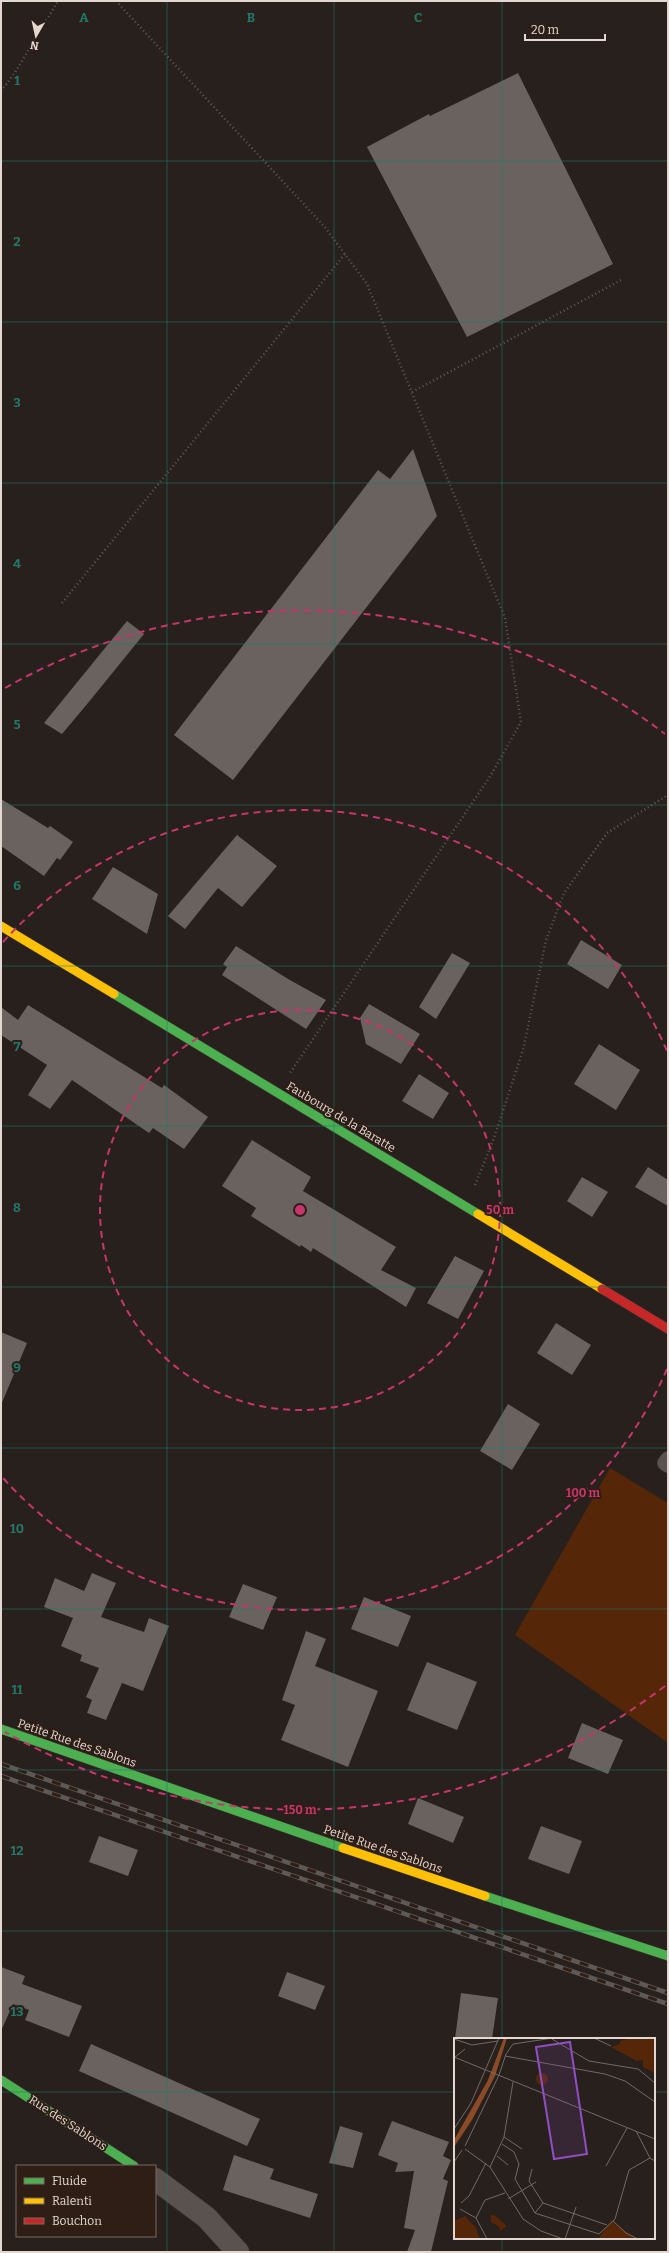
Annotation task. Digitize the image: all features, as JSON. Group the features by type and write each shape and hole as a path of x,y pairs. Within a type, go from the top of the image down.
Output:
{"street":[{"name":"Faubourg de la Baratte","path":"1,926 668,1329"},
{"name":"Petite Rue des Sablons","path":"1,1730 455,1886 668,1956"},
{"name":"Rue des Sablons","path":"1,2080 132,2165"},
{"path":"156,2180 206,2217 238,2252"}],"lane":[{"path":"668,1458 665,1464 668,1465"}],"path":[{"path":"1,91 14,74 58,1"},
{"path":"116,1 324,226 368,284 505,618 521,722 491,775 277,1093"},
{"path":"62,603 345,254"},
{"path":"412,392 624,280"},
{"path":"466,1208 494,1138 523,1050 546,940 564,893 607,833 668,795"}],"shaded area":[{"path":"610,1468 668,1503 668,1743 515,1635"}],"building":[{"path":"518,73 613,264 467,337 367,147 429,114 430,116"},
{"path":"413,449 437,516 233,780 174,735 378,470 390,479"},
{"path":"127,621 144,634 88,703 62,734 44,723"},
{"path":"1,799 48,828 50,826 73,842 60,860 57,858 44,876 1,846"},
{"path":"237,835 277,866 242,907 218,888 185,929 168,916"},
{"path":"113,867 158,894 147,934 92,899"},
{"path":"581,940 622,965 608,989 567,964"},
{"path":"236,946 288,979 326,1000 306,1029 222,975 227,967 223,964"},
{"path":"452,953 470,963 436,1019 419,1007"},
{"path":"369,1004 420,1034 401,1064 366,1044 360,1018"},
{"path":"28,1005 162,1088 164,1085 208,1117 184,1149 153,1128 149,1133 72,1080 50,1109 28,1095 47,1065 1,1035 1,1007 18,1020"},
{"path":"599,1044 640,1070 616,1110 574,1084"},
{"path":"419,1074 449,1093 433,1119 402,1101"},
{"path":"252,1140 311,1177 303,1191 396,1247 381,1270 416,1288 406,1307 313,1248 311,1252 301,1245 300,1247 251,1216 256,1208 222,1186"},
{"path":"648,1167 668,1180 668,1206 635,1187"},
{"path":"582,1177 608,1192 592,1217 567,1201"},
{"path":"455,1256 484,1271 458,1319 427,1303"},
{"path":"556,1323 591,1345 572,1375 537,1353"},
{"path":"1,1332 27,1343 1,1405"},
{"path":"508,1404 540,1424 512,1470 480,1451"},
{"path":"92,1573 116,1583 101,1617 144,1632 149,1618 169,1626 143,1691 122,1683 106,1720 87,1713 92,1700 86,1697 99,1668 80,1661 82,1655 61,1646 73,1618 44,1607 55,1578 84,1591"},
{"path":"243,1584 277,1597 263,1630 229,1617"},
{"path":"364,1597 411,1616 398,1647 351,1629"},
{"path":"306,1631 326,1639 315,1666 378,1691 348,1767 281,1740 295,1705 282,1700"},
{"path":"427,1662 477,1682 457,1730 407,1710"},
{"path":"582,1723 623,1740 608,1774 568,1758"},
{"path":"418,1798 464,1817 453,1843 408,1824"},
{"path":"541,1826 582,1841 569,1874 528,1859"},
{"path":"99,1836 138,1850 128,1876 89,1862"},
{"path":"1,1967 25,1976 22,1984 82,2006 69,2037 25,2020 29,2010 13,2004 1,2031"},
{"path":"287,1972 325,1986 315,2010 278,1996"},
{"path":"461,1993 498,1998 492,2038 455,2038"},
{"path":"91,2044 260,2119 247,2146 79,2071"},
{"path":"392,2121 449,2142 443,2156 451,2160 443,2179 448,2181 431,2252 407,2252 415,2230 404,2228 414,2171 395,2172 398,2163 378,2155"},
{"path":"340,2126 363,2133 353,2168 329,2163"},
{"path":"234,2155 274,2169 270,2179 318,2194 310,2218 223,2190"}],"railway":[{"path":"1,1764 668,1993"},
{"path":"1,1776 668,2004"}],"traffic: fast":[{"path":"114,994 478,1214"},
{"path":"1,1729 343,1848"},
{"path":"485,1896 668,1956"},
{"path":"1,2080 132,2165"}],"traffic: slow":[{"path":"1,926 114,994"},
{"path":"478,1214 602,1289"},
{"path":"343,1848 485,1896"}],"traffic: jam":[{"path":"602,1289 668,1329"}]}
